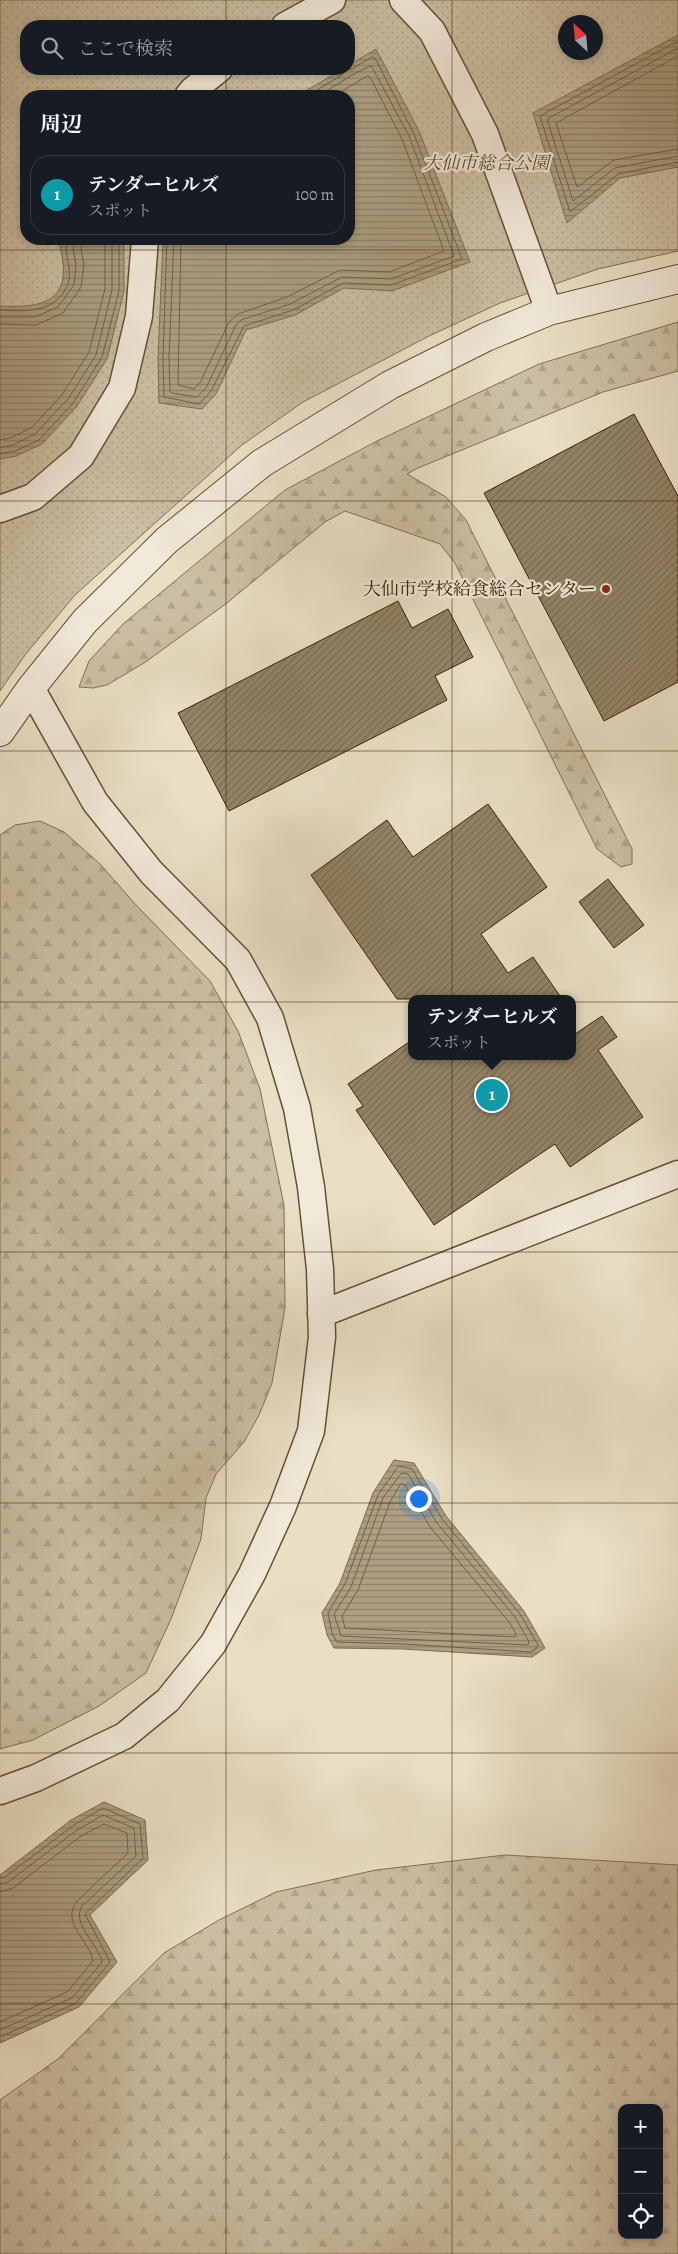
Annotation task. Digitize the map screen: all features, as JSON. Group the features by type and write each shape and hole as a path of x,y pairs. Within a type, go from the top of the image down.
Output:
{"street":[{"path":"296,20 332,0"},
{"path":"403,0 432,31 484,134 549,311"},
{"path":"193,90 212,75"},
{"path":"0,509 33,497 81,456 122,388 139,316 145,245"},
{"path":"0,732 31,688 85,621 167,540 262,464 390,385 486,338 549,311 678,279"},
{"path":"0,1791 36,1778 124,1736 168,1700 213,1644 252,1574 283,1506 311,1431 322,1337 320,1269 311,1187 297,1108 270,1018 238,960 151,872 95,802 31,688"},
{"path":"321,1314 678,1174"}],"green space":[{"name":"大仙市総合公園","path":"0,0 678,0 678,251 598,269 500,303 429,336 303,402 242,445 75,595 25,655 0,691"},
{"path":"678,322 678,371 603,392 407,474 446,497 466,520 632,849 632,864 621,867 597,849 455,563 440,544 345,511 325,522 227,603 144,663 107,685 93,688 79,687 89,661 123,624 285,490 377,441 539,364"},
{"path":"40,821 64,832 100,864 136,905 210,981 238,1031 260,1089 284,1205 285,1308 272,1383 259,1415 244,1442 216,1474 206,1498 201,1539 171,1619 146,1673 99,1706 33,1740 0,1749 0,835 15,825"},
{"path":"505,1855 678,1865 678,2254 0,2254 0,2100 58,2059 164,1953 219,1920 276,1892 376,1870"}],"water":[{"path":"678,35 678,167 620,178 567,223 533,113"},
{"path":"376,49 419,131 470,262 392,291 344,288 295,315 246,330 216,394 202,409 159,403 158,358 163,245 355,245 355,90 307,90 333,75 355,75 355,61"},
{"path":"59,245 124,245 124,291 107,359 77,406 42,444 16,456 0,459 0,306 32,305 45,302 54,296 60,287 63,276 63,261"},
{"path":"394,1460 414,1463 446,1516 524,1611 545,1648 532,1657 403,1649 334,1648 327,1635 322,1613 340,1583 373,1493"},
{"path":"104,1802 145,1820 148,1860 90,1915 117,1962 79,2007 0,2043 0,1875 71,1820"}],"building":[{"name":"大仙市学校給食総合センター","path":"634,414 678,496 678,682 604,721 484,493"},
{"path":"398,601 412,628 448,609 473,657 435,676 447,700 229,811 178,713"},
{"path":"488,804 547,887 481,934 508,973 533,957 559,995 408,995 408,999 397,999 311,875 387,820 413,857"},
{"path":"608,879 644,925 614,948 579,902"},
{"path":"602,1016 617,1037 598,1050 643,1117 570,1167 555,1144 434,1225 356,1110 363,1106 348,1084 408,1043 408,1060 576,1060 576,1033"}],"place":[{"name":"大仙市学校給食総合センター","path":"606,589"},
{"name":"テンダーヒルズ","path":"492,1095"}]}
